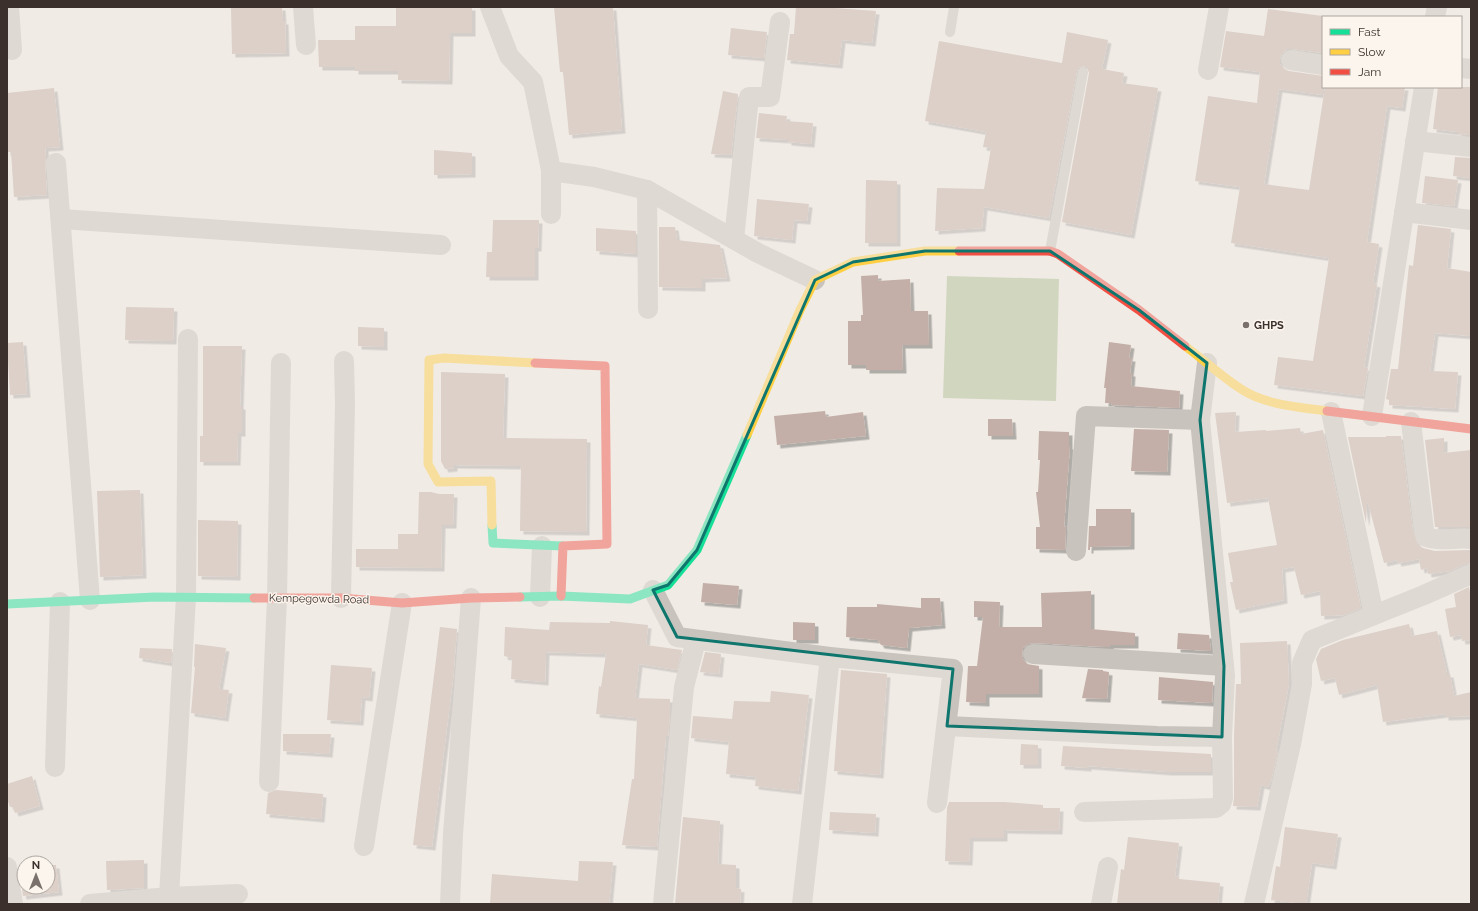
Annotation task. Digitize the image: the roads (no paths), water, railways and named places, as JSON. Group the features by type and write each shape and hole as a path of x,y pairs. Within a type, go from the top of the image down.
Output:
{"street":[{"path":"9,7 12,50"},
{"path":"303,7 306,45"},
{"path":"490,7 509,56 533,82 551,171 551,214"},
{"path":"1208,70 1219,7"},
{"path":"734,238 749,97 770,97 780,22"},
{"path":"1291,60 1322,65"},
{"path":"1372,416 1424,88"},
{"path":"1415,141 1471,147"},
{"path":"56,164 90,600"},
{"path":"551,171 594,177 647,190 758,253 815,280"},
{"path":"647,190 648,310"},
{"path":"1404,212 1471,220"},
{"path":"61,219 441,245"},
{"path":"937,803 953,669 830,657 677,637 653,590 668,585 697,550 800,310 815,280 853,262 925,251 1050,251 1058,254 1139,310 1242,390 1283,404 1331,412 1471,429"},
{"path":"169,897 186,598 188,339"},
{"path":"444,358 605,366 607,544 542,546 493,543 490,481 438,482 428,464 429,360 444,358"},
{"path":"341,598 345,404 344,361"},
{"path":"269,782 278,598 282,363"},
{"path":"1084,812 1216,808 1221,804 1223,798 1222,737 1224,666 1200,420 1207,363"},
{"path":"1331,412 1374,615"},
{"path":"1076,551 1086,416 1200,420"},
{"path":"1411,422 1426,537 1432,539 1462,537 1471,539"},
{"path":"540,597 542,546"},
{"path":"561,596 563,546"},
{"path":"1254,904 1291,744 1302,684 1302,663 1312,640 1424,595 1471,574"},
{"name":"Kempegowda Road","path":"7,604 90,600 186,598 341,598 402,603 472,598 561,596 630,599 653,590"},
{"path":"450,904 453,834 472,598"},
{"path":"55,767 60,602"},
{"path":"364,846 402,603"},
{"path":"663,904 684,687 696,640"},
{"path":"1033,654 1224,666"},
{"path":"802,904 830,657"},
{"path":"947,726 1158,736 1222,737"},
{"path":"7,867 12,904"},
{"path":"1101,904 1108,867"},
{"path":"90,904 169,897 238,894"}],"lane":[{"path":"950,32 954,7"},
{"path":"1050,251 1083,72"}],"place":[{"name":"GHPS","path":"1246,325"}]}
